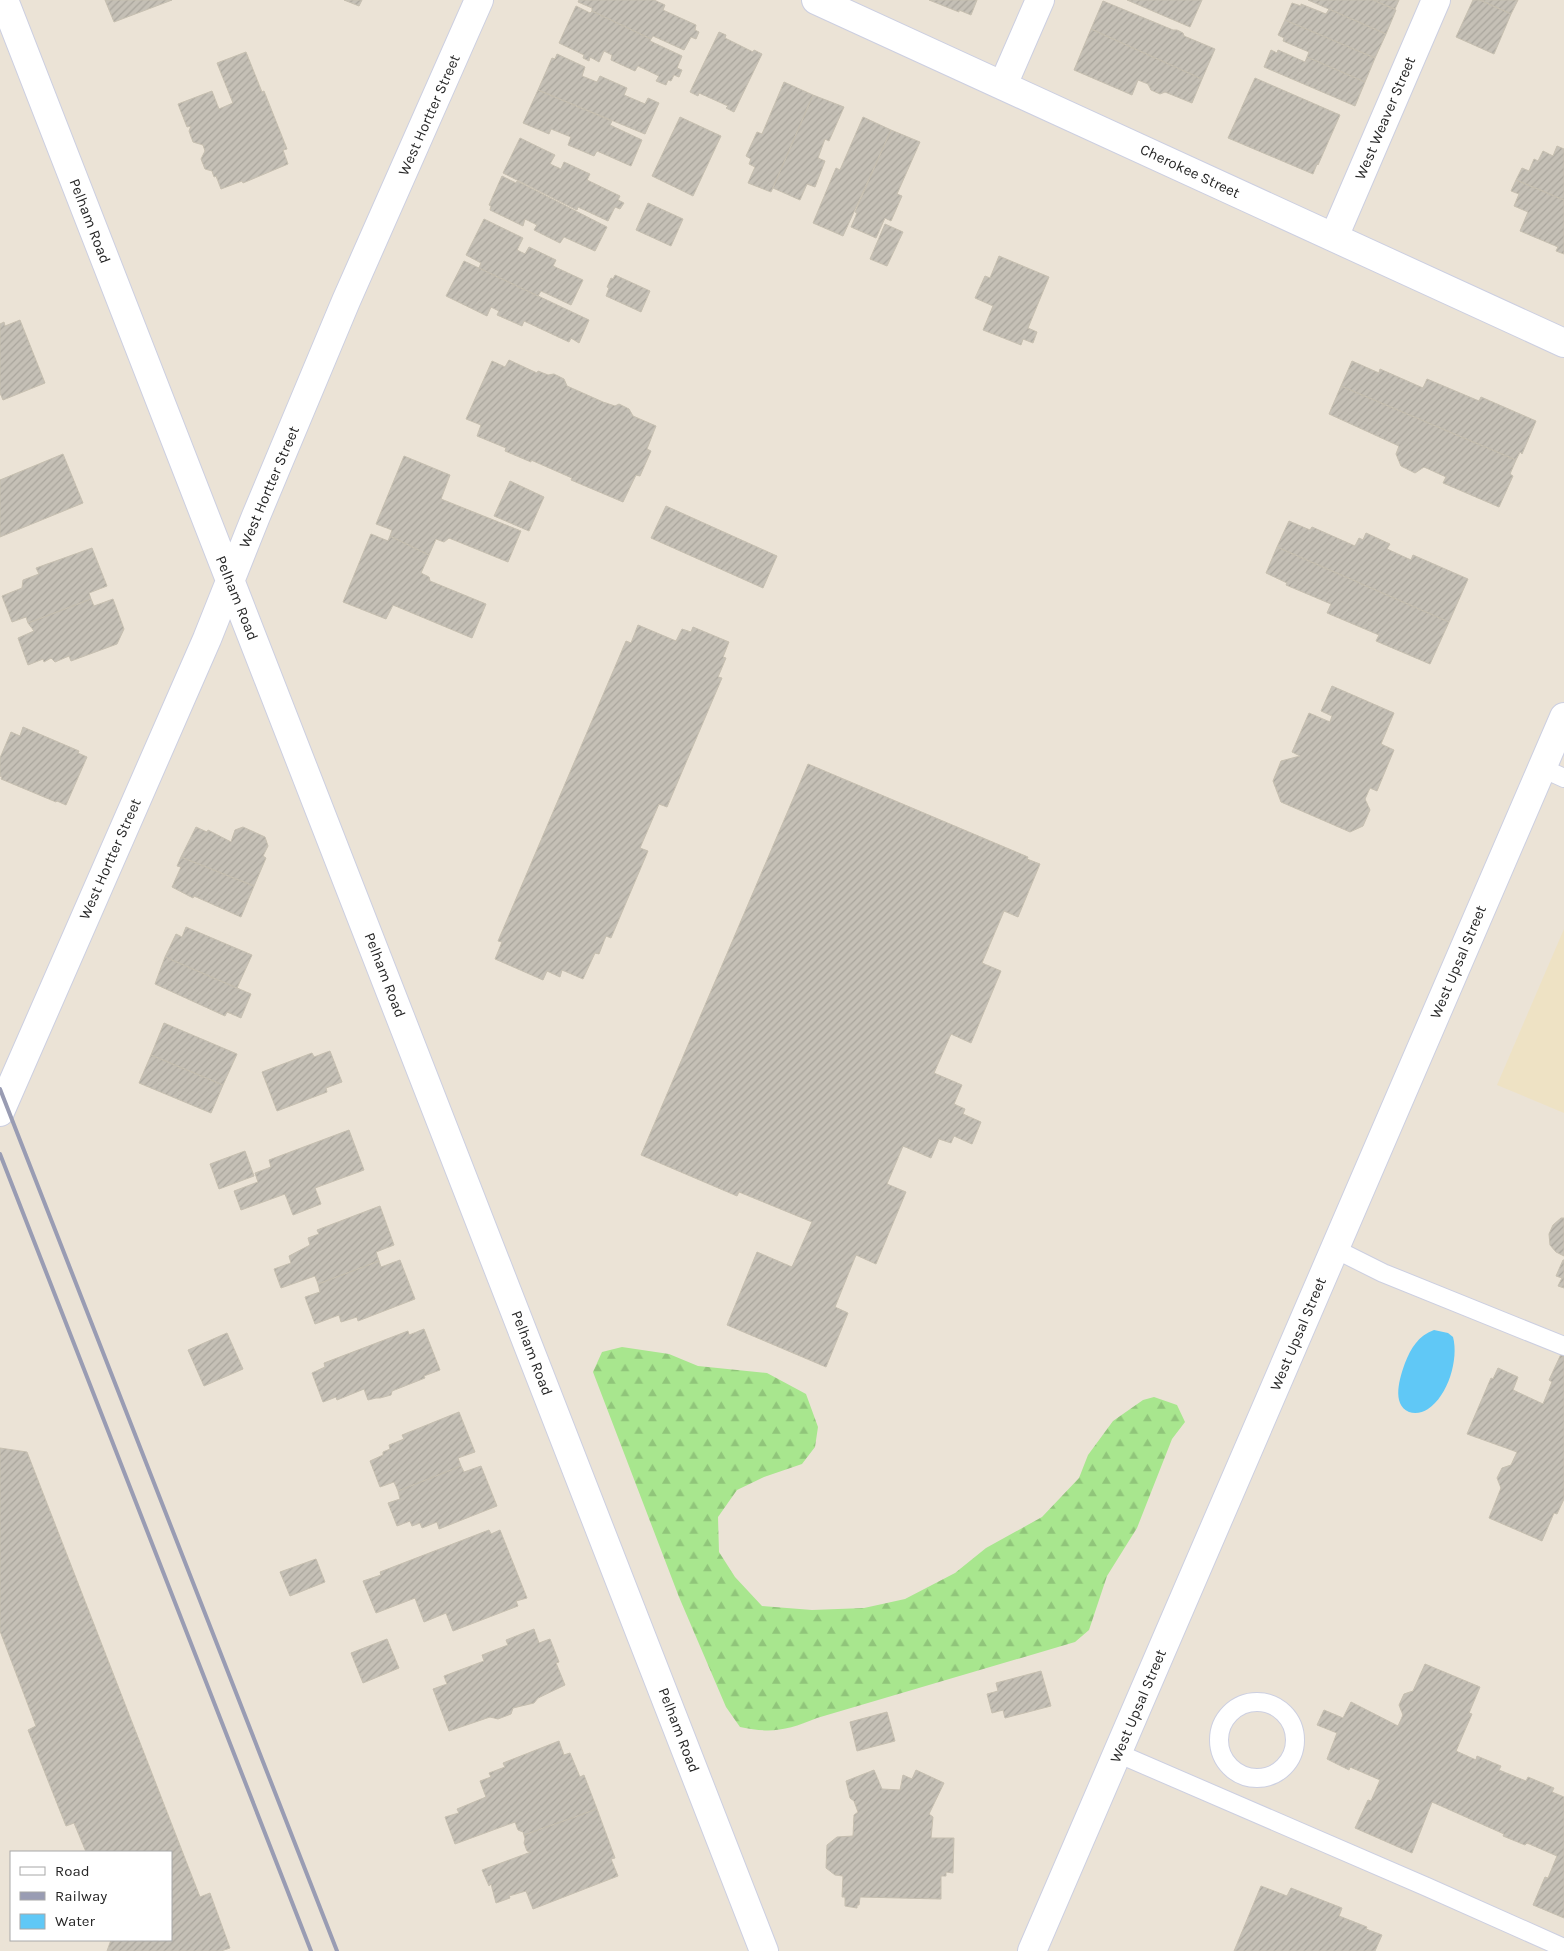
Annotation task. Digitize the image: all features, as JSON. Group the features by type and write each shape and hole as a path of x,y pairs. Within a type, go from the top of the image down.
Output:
{"street":[{"name":"Pelham Road","path":"4,0 764,1951"},
{"name":"West Hortter Street","path":"0,1112 207,639 346,301 479,0"},
{"name":"Cherokee Street","path":"816,0 1564,343"},
{"path":"1003,86 1040,0"},
{"name":"West Weaver Street","path":"1334,237 1436,0"},
{"name":"West Upsal Street","path":"1032,1951 1335,1249 1553,773 1564,717"}],"lane":[{"path":"1335,1249 1383,1273 1564,1346"},
{"path":"1250,1702 1273,1705 1283,1711 1294,1731 1295,1744 1292,1755 1285,1765 1265,1777 1253,1777 1242,1774 1232,1768 1224,1758 1219,1736 1223,1724 1238,1707 1250,1702"},
{"path":"1117,1753 1564,1948"},
{"path":"1230,1801 1242,1774"}],"shaded area":[{"path":"1564,929 1564,1113 1497,1085"}],"green space":[{"path":"622,1347 669,1354 698,1366 767,1373 806,1394 818,1427 815,1447 802,1464 764,1477 737,1490 718,1517 719,1552 735,1577 762,1606 812,1610 864,1608 905,1599 955,1573 986,1548 1042,1517 1079,1478 1088,1455 1113,1421 1143,1400 1154,1397 1177,1405 1185,1422 1172,1439 1137,1528 1107,1576 1089,1630 1075,1642 788,1728 780,1730 751,1729 740,1727 726,1707 679,1597 593,1372 602,1352"}],"water":[{"path":"1434,1330 1448,1333 1453,1337 1454,1356 1450,1376 1435,1403 1423,1411 1409,1412 1400,1403 1398,1390 1403,1369 1416,1343"}],"building":[{"path":"105,0 172,0 114,22"},
{"path":"344,0 362,0 359,6"},
{"path":"579,0 654,0 665,5 663,10 696,25 695,30 699,32 696,39 691,37 684,50 653,36 651,39 592,11 592,8 578,2"},
{"path":"929,0 977,0 971,15"},
{"path":"1127,0 1202,0 1190,27"},
{"path":"1308,0 1373,0 1396,10 1386,34"},
{"path":"1373,0 1399,0 1395,9"},
{"path":"1473,0 1480,0 1511,14 1494,54 1456,37"},
{"path":"1480,0 1518,0 1511,14"},
{"path":"1103,1 1177,30 1183,33 1184,36 1215,49 1202,79 1091,29"},
{"path":"1292,3 1301,6 1301,4 1326,14 1329,9 1386,34 1375,58 1285,20"},
{"path":"576,6 590,13 592,11 682,56 677,68 682,70 679,77 674,75 671,81 668,80 666,85 656,81 659,76 638,66 635,71 611,60 612,55 604,51 599,62 590,57 589,61 583,58 584,55 559,43"},
{"path":"1285,20 1375,58 1365,82 1307,57 1309,52 1283,41 1284,38 1278,35"},
{"path":"1091,29 1202,79 1192,103 1165,92 1160,94 1151,90 1148,84 1138,80 1132,95 1074,70"},
{"path":"719,32 726,35 725,38 753,52 754,50 762,54 734,112 726,108 728,106 699,93 698,96 690,92"},
{"path":"1271,50 1277,53 1278,50 1305,62 1307,57 1365,82 1355,106 1264,67"},
{"path":"246,52 287,149 283,150 288,164 243,183 242,181 221,189 212,171 205,169 201,159 205,151 203,145 193,142 189,131 191,126 187,127 178,104 212,91 219,109 233,103 217,63"},
{"path":"557,54 585,67 582,76 597,82 600,76 627,88 624,95 645,104 648,98 659,103 645,134 538,90 552,58 555,59"},
{"path":"1255,78 1340,115 1313,174 1228,138"},
{"path":"784,82 813,95 771,192 748,183 755,167 749,164 751,159 746,156 757,132 762,134"},
{"path":"538,90 612,121 610,125 642,140 631,166 597,151 594,156 568,145 571,137 551,129 549,134 523,123"},
{"path":"813,95 844,107 829,141 825,139 818,158 825,161 815,187 807,184 800,200 773,188"},
{"path":"680,117 721,136 693,196 652,176"},
{"path":"863,117 891,130 843,236 813,223 836,168 840,170"},
{"path":"891,130 920,142 897,194 902,196 891,221 885,218 876,238 851,227 857,213 855,212"},
{"path":"520,138 555,155 550,164 561,169 564,162 590,174 587,180 620,196 618,200 624,203 620,209 615,207 608,221 578,207 577,210 503,173"},
{"path":"1557,146 1564,149 1564,200 1516,180 1522,168 1529,171 1534,159 1538,161 1543,151 1553,156"},
{"path":"502,176 516,183 517,181 607,227 595,251 564,237 560,243 534,230 537,225 525,219 523,226 490,210 491,206 489,205"},
{"path":"1516,180 1564,200 1564,254 1556,251 1558,247 1520,231 1528,212 1514,206 1519,194 1511,191"},
{"path":"648,203 683,219 671,246 636,230"},
{"path":"484,219 523,238 517,250 525,254 529,247 556,260 553,266 583,280 571,305 541,291 538,296 479,268 481,263 466,255"},
{"path":"885,224 903,232 887,266 870,259"},
{"path":"999,256 1049,277 1028,328 1037,332 1033,343 1023,339 1021,345 983,330 993,306 975,298 985,276 990,278"},
{"path":"464,261 589,320 579,343 571,338 569,342 524,321 522,326 497,315 499,311 491,307 487,316 446,296"},
{"path":"615,275 650,291 641,312 606,296 609,288 607,287 611,278 613,279"},
{"path":"20,320 45,383 3,400 0,393 0,324 4,322 5,326"},
{"path":"509,360 537,373 538,371 548,375 554,374 564,379 567,386 603,402 615,406 619,404 629,409 633,416 656,426 647,449 651,451 640,476 636,475 623,502 571,480 572,478 531,460 531,462 505,451 506,448 477,436 481,425 466,419 492,361 505,367"},
{"path":"1352,361 1379,373 1380,369 1423,388 1427,379 1479,401 1481,397 1536,421 1522,454 1520,452 1516,460 1341,386"},
{"path":"1341,386 1516,460 1510,474 1513,476 1499,507 1443,483 1446,477 1424,467 1415,473 1401,466 1396,454 1399,446 1329,414"},
{"path":"63,454 83,503 0,537 0,480"},
{"path":"404,456 450,475 441,499 521,531 508,562 449,538 444,542 436,539 429,555 390,536 392,530 376,524"},
{"path":"510,481 544,497 529,531 494,516"},
{"path":"666,506 777,556 763,588 651,538"},
{"path":"1289,521 1310,530 1312,527 1355,546 1359,538 1363,540 1366,533 1390,544 1387,549 1411,560 1413,555 1468,579 1449,622 1277,547"},
{"path":"371,534 388,541 390,536 429,555 421,573 429,577 430,581 486,604 472,638 393,605 386,619 343,602"},
{"path":"1277,547 1449,622 1430,664 1376,641 1379,635 1327,613 1331,604 1286,585 1287,583 1266,573"},
{"path":"92,548 107,586 89,593 91,599 28,623 26,617 12,622 2,596 22,588 23,580 39,574 36,568"},
{"path":"91,599 94,606 113,599 124,629 117,644 71,661 69,656 55,662 51,658 44,662 43,659 28,665 18,638 34,631 28,623"},
{"path":"638,625 676,641 682,629 691,632 693,627 729,642 723,657 726,658 718,677 722,678 667,807 659,804 640,848 648,851 611,938 606,936 599,954 595,953 583,979 562,970 560,977 547,971 543,980 495,959 502,942 498,941 626,641 631,643"},
{"path":"1332,686 1394,713 1381,744 1394,750 1377,791 1370,788 1365,799 1370,810 1363,826 1350,832 1281,802 1273,781 1281,761 1300,756 1292,752 1309,713 1330,722 1332,716 1321,711"},
{"path":"23,727 79,751 78,753 87,757 66,805 1,779 0,758 11,732 20,736"},
{"path":"808,764 1028,857 1027,859 1040,864 1018,917 1004,911 982,963 1001,971 971,1043 951,1034 934,1073 962,1085 954,1104 965,1109 963,1114 981,1122 972,1144 954,1136 951,1143 939,1139 931,1158 903,1146 887,1184 906,1192 876,1264 856,1255 835,1307 848,1313 826,1367 727,1325 757,1252 792,1267 812,1222 739,1192 737,1196 641,1155"},
{"path":"196,827 207,832 208,830 231,842 235,830 243,827 265,837 268,846 263,856 266,858 254,886 181,857"},
{"path":"181,857 254,886 241,917 194,896 193,898 172,887 181,867 177,866"},
{"path":"186,927 252,955 237,988 165,957 176,934 182,937"},
{"path":"165,957 251,994 241,1018 227,1012 225,1016 155,984"},
{"path":"164,1023 237,1054 223,1085 151,1055"},
{"path":"330,1051 342,1082 326,1088 327,1092 277,1111 262,1072 312,1053 314,1057"},
{"path":"151,1055 223,1085 211,1113 139,1083"},
{"path":"349,1130 364,1170 315,1188 321,1204 293,1215 285,1194 241,1210 234,1191 258,1182 255,1173 271,1167 269,1160"},
{"path":"245,1151 254,1176 219,1189 210,1164"},
{"path":"380,1206 394,1245 376,1252 379,1261 318,1284 315,1276 281,1288 274,1269 291,1263 289,1256 310,1245 308,1238 319,1234 317,1230"},
{"path":"1561,1218 1564,1218 1564,1256 1556,1252 1550,1245 1549,1234 1553,1225"},
{"path":"400,1260 415,1299 358,1321 357,1317 341,1322 339,1315 315,1324 305,1297 320,1292 318,1284 379,1261 381,1267"},
{"path":"1563,1260 1564,1288 1558,1286 1562,1278 1556,1276"},
{"path":"424,1329 440,1370 392,1391 391,1395 368,1400 364,1389 337,1400 336,1397 323,1402 312,1373 325,1367 324,1363 408,1331 409,1335"},
{"path":"227,1333 243,1369 204,1386 188,1350"},
{"path":"1562,1352 1564,1353 1564,1499 1557,1514 1554,1513 1542,1541 1489,1518 1501,1488 1497,1478 1502,1468 1511,1465 1517,1452 1467,1434 1491,1378 1493,1379 1498,1368 1518,1377 1513,1390 1543,1404 1552,1382 1549,1380"},
{"path":"459,1412 475,1452 458,1458 461,1466 398,1491 394,1482 380,1487 370,1461 383,1455 383,1452 390,1449 389,1445 404,1439 402,1435"},
{"path":"0,1448 27,1452 200,1897 210,1893 230,1948 221,1951 107,1951 111,1941 172,1941 172,1851 86,1851 74,1823 66,1826 28,1730 36,1726 0,1631"},
{"path":"461,1466 464,1472 481,1466 497,1506 439,1529 437,1522 422,1528 420,1523 412,1526 410,1521 397,1526 388,1503 400,1499 398,1491"},
{"path":"489,1530 491,1534 500,1530 527,1598 516,1601 518,1606 453,1631 446,1613 424,1622 415,1598 376,1613 363,1581 381,1575 380,1572"},
{"path":"316,1559 325,1582 290,1596 280,1572"},
{"path":"534,1629 539,1643 550,1639 559,1662 556,1663 565,1685 538,1698 534,1703 513,1708 511,1714 498,1719 490,1717 449,1731 433,1689 447,1684 444,1676 484,1661 482,1655 508,1645 506,1640"},
{"path":"387,1639 399,1668 363,1683 351,1653"},
{"path":"1425,1664 1480,1687 1469,1713 1472,1714 1456,1751 1476,1760 1477,1756 1501,1766 1499,1770 1526,1781 1528,1777 1554,1788 1552,1792 1564,1797 1564,1918 1533,1905 1545,1877 1548,1878 1557,1856 1527,1843 1525,1845 1503,1836 1504,1834 1432,1802 1412,1853 1355,1828 1368,1800 1371,1801 1380,1780 1350,1767 1349,1770 1327,1759 1337,1733 1317,1725 1324,1710 1343,1718 1351,1702 1398,1726 1403,1715 1399,1705 1404,1694 1413,1691"},
{"path":"1041,1671 1051,1706 1005,1718 1003,1710 992,1713 987,1694 998,1691 996,1683"},
{"path":"887,1712 895,1741 857,1751 850,1722"},
{"path":"559,1741 564,1755 570,1753 580,1777 584,1775 597,1809 524,1835 523,1832 518,1830 515,1822 455,1844 445,1817 459,1813 457,1809 486,1797 480,1781 491,1777 489,1773 505,1767 503,1763"},
{"path":"874,1770 882,1789 900,1790 903,1775 912,1779 916,1770 944,1783 929,1814 933,1817 931,1838 954,1838 953,1873 946,1872 946,1876 941,1876 941,1899 860,1897 857,1908 845,1906 845,1897 842,1897 843,1876 835,1875 826,1868 827,1845 837,1837 853,1836 854,1815 858,1812 854,1801 850,1798 846,1781"},
{"path":"597,1809 615,1858 611,1859 618,1876 533,1909 526,1891 509,1896 510,1898 496,1903 491,1884 489,1886 482,1870 531,1852 527,1851 524,1835"},
{"path":"1261,1886 1287,1896 1291,1888 1342,1908 1339,1916 1382,1935 1375,1951 1234,1951"}],"railway":[{"path":"0,1089 337,1951"},
{"path":"0,1154 311,1951"}]}
